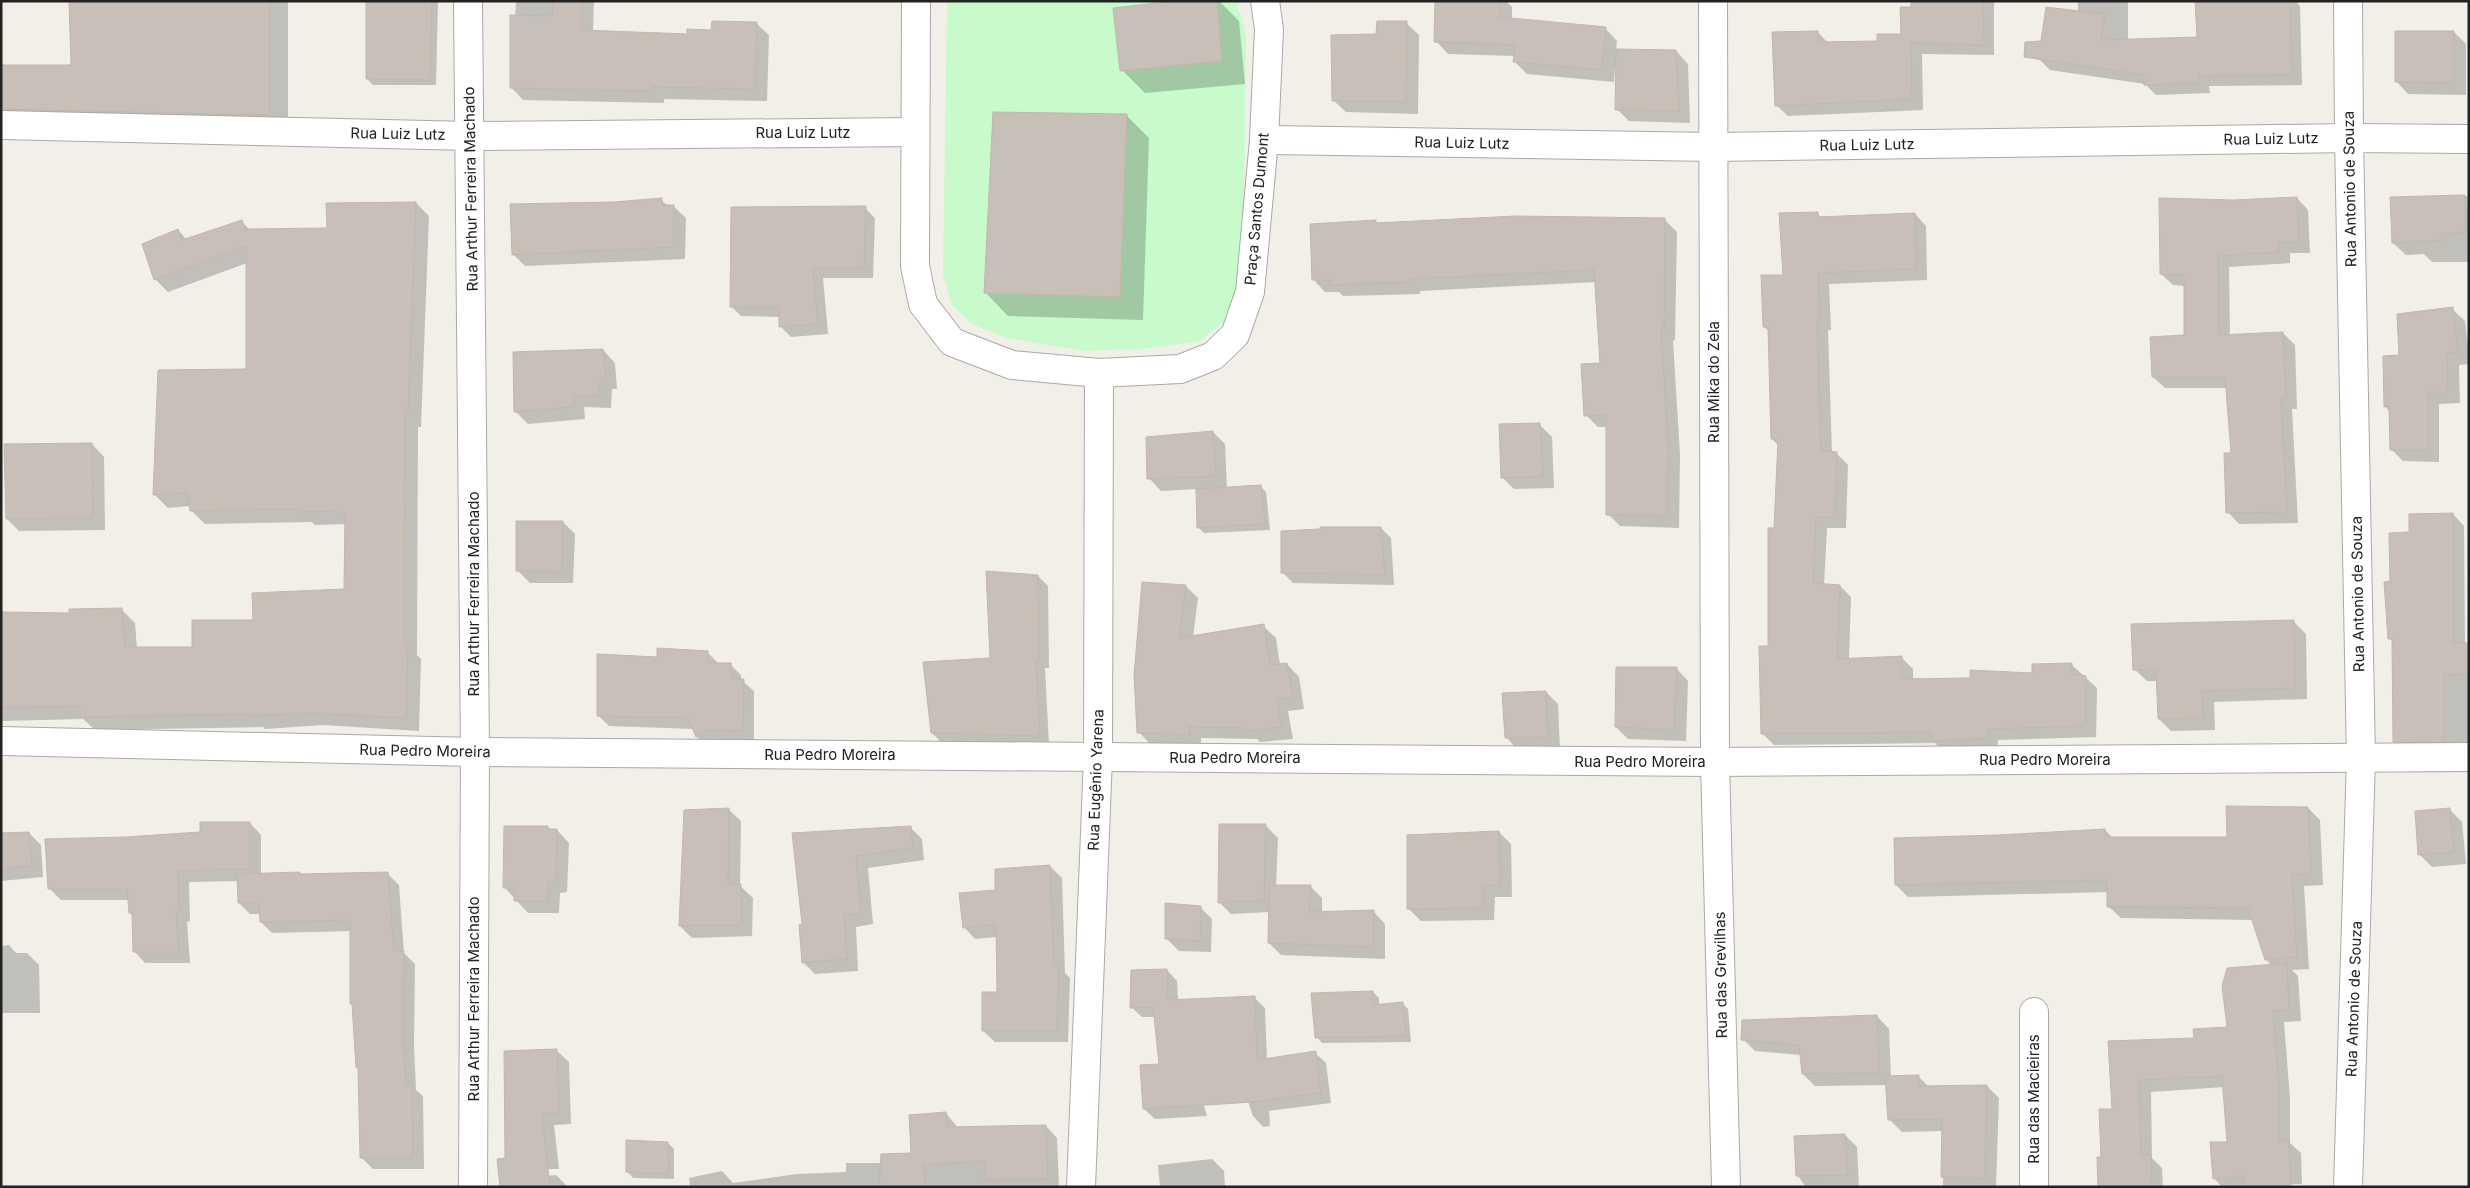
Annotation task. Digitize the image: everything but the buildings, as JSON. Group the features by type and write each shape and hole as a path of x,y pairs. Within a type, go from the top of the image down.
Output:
{"street":[{"name":"Rua Arthur Ferreira Machado","path":"468,1 471,136 475,752 473,1187"},
{"name":"Praça Santos Dumont","path":"916,1 915,266 923,304 952,342 1012,365 1099,373 1180,369 1213,356 1235,335 1250,292 1264,140 1269,29 1265,1"},
{"name":"Rua Mika do Zela","path":"1714,1 1715,762"},
{"name":"Rua Antonio de Souza","path":"2348,1 2349,138 2362,758 2348,1187"},
{"name":"Rua Luiz Lutz","path":"1,125 471,136 915,132"},
{"name":"Rua Luiz Lutz","path":"1264,140 1713,147 2349,138 2469,140"},
{"name":"Rua Eugênio Yarena","path":"1081,1187 1098,757 1099,373"},
{"name":"Rua Pedro Moreira","path":"1,741 475,752 1715,762 2469,757"},
{"name":"Rua das Grevilhas","path":"1715,762 1726,1187"},
{"name":"Rua das Macieiras","path":"2034,1012 2034,1187"}],"green space":[{"path":"947,1 1237,1 1246,38 1243,274 1223,322 1200,341 1142,349 1083,351 1005,338 972,324 952,305 943,274"}]}
